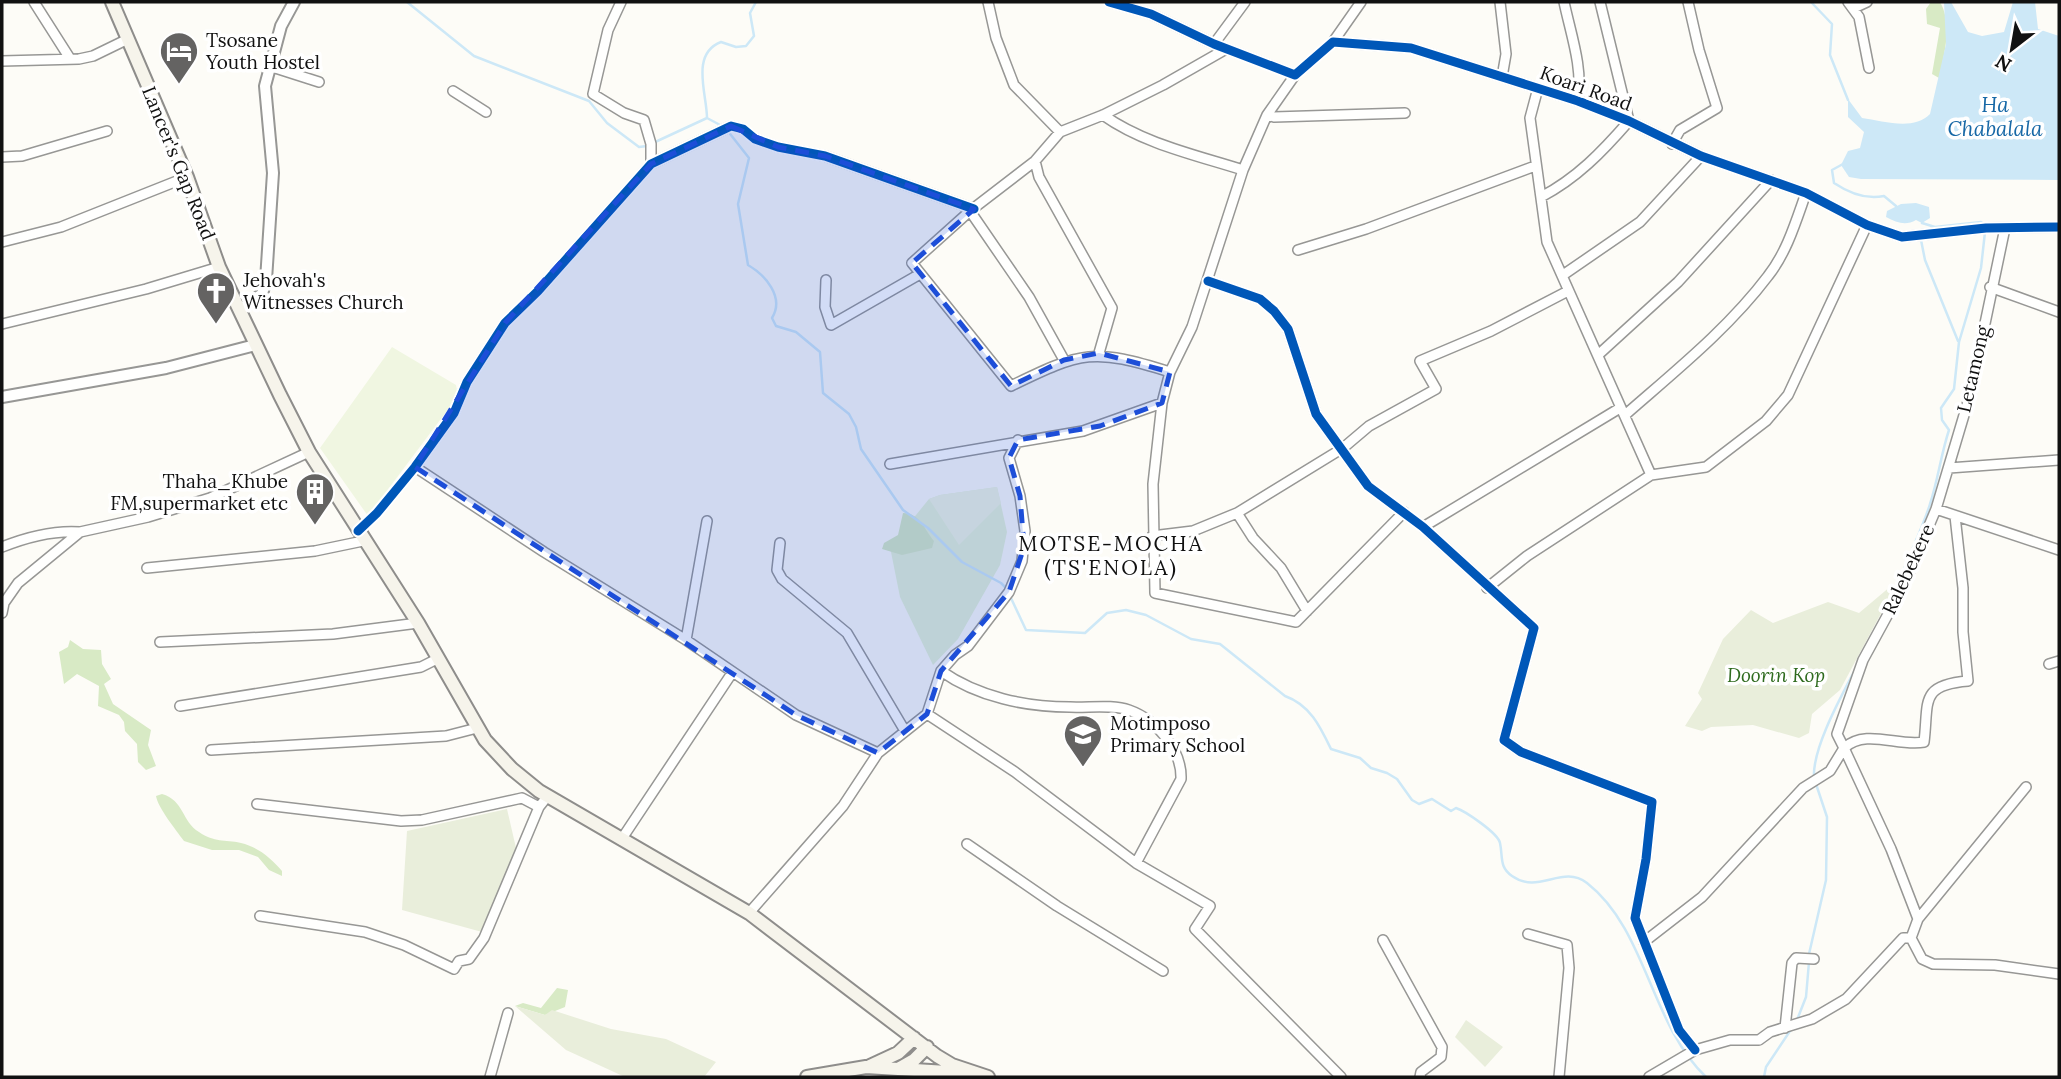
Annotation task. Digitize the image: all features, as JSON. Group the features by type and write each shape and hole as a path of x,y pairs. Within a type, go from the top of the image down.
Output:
{"main road":[{"name":"Lancer's Gap Road","path":"112,2 187,177 219,267 255,345 309,452 418,623 477,728 543,802 621,840 749,913 914,1038 952,1065 974,1073"},
{"path":"866,1067 898,1053 914,1038"},
{"path":"893,1068 914,1060 927,1047"},
{"path":"807,1077 866,1067 974,1073 988,1077"}],"street":[{"path":"34,2 69,57"},
{"path":"240,310 262,294 269,262 273,173 264,106 269,66 281,26 294,2"},
{"path":"621,2 608,30 593,94 599,101 644,120 651,144 651,164"},
{"path":"988,2 996,38 1014,85 1060,132"},
{"path":"1109,2 1151,14 1214,44 1296,75"},
{"path":"1214,44 1245,2"},
{"path":"1360,2 1333,42 1296,75 1267,115 1243,170 1192,327 1170,372 1162,403 1153,484 1154,593 1296,622 1404,512"},
{"path":"1500,2 1506,54 1502,77"},
{"path":"1564,2 1578,61 1578,101"},
{"path":"1541,197 1567,183 1586,167 1629,121 1600,2"},
{"path":"1672,144 1680,130 1717,108 1688,2"},
{"path":"1867,2 1851,5 1859,18 1869,68"},
{"path":"2,61 93,56 128,39"},
{"name":"Koari Road","path":"1333,42 1410,48 1578,101 1629,121 1672,144 1806,193 1867,225 1902,236 2004,228 2059,227"},
{"path":"1170,372 1099,353 1064,360 1010,386 912,263 972,210 1035,161 1060,132 1103,115 1163,85 1226,48"},
{"path":"269,66 319,82"},
{"path":"1538,88 1530,118 1547,242 1651,475"},
{"path":"453,91 486,112"},
{"path":"1267,115 1274,117 1405,113"},
{"path":"1103,115 1118,126 1160,144 1243,170"},
{"path":"147,568 315,551 361,536 454,413 467,382 505,323 538,291 651,164 731,126 743,129 755,139 778,147 825,156 972,210 1029,297 1064,360"},
{"path":"2,157 22,156 107,131"},
{"path":"1563,275 1640,222 1701,156"},
{"path":"1035,161 1039,177 1112,308 1099,353"},
{"path":"1298,250 1366,229 1535,166"},
{"path":"2,242 61,227 187,177"},
{"path":"1598,355 1678,282 1771,180"},
{"path":"1423,527 1623,412 1702,347 1769,276 1791,236 1806,193"},
{"path":"1487,587 1527,556 1651,475 1706,467 1766,421 1788,396 1867,225"},
{"name":"Letamong","path":"1936,509 1972,385 2004,228"},
{"path":"2,324 146,289 219,267"},
{"path":"826,280 825,307 831,325 920,274"},
{"path":"1208,281 1260,299 1281,320 1288,329 1316,414 1368,486 1423,527 1534,628 1504,740 1521,751 1652,802 1646,859 1635,918 1679,1030 1693,1051"},
{"path":"1990,287 2059,312"},
{"path":"1152,536 1193,531 1237,513 1343,448 1369,426 1436,389 1420,361 1490,331 1568,291"},
{"path":"2,397 166,368 255,345"},
{"path":"890,464 1100,426 1162,403"},
{"path":"749,913 843,806 878,753 926,714 942,671 955,654 968,646 1002,602 1022,561 1023,519 1009,458 1018,440"},
{"path":"2,547 60,530 80,532 148,517 210,498 309,452"},
{"path":"1950,468 2059,460"},
{"path":"415,467 808,721 878,753"},
{"name":"Ralebekere","path":"1844,748 1837,734 1853,684 1905,583 1936,509 2059,550"},
{"path":"1237,513 1254,538 1281,568 1307,611"},
{"path":"1644,942 1702,897 1803,788 1830,771 1844,748 1853,740 1924,742 1926,705 1931,692 1945,683 1968,681 1963,632 1964,588 1955,516"},
{"path":"686,640 708,521"},
{"path":"2,613 4,603 18,583 80,532"},
{"path":"780,542 777,570 782,579 847,632 905,731"},
{"path":"160,642 332,635 418,623"},
{"path":"180,706 421,667 437,659"},
{"path":"2049,664 2059,661"},
{"path":"942,671 997,698 1061,707 1128,710 1159,730 1182,765 1181,779 1136,863"},
{"path":"621,840 732,673"},
{"path":"926,714 1015,772 1136,863 1210,906 1195,929 1341,1077"},
{"path":"211,750 446,736 477,728"},
{"path":"1844,748 1891,849 1918,919"},
{"path":"1910,938 1918,919 2026,787"},
{"path":"257,804 401,821 422,820 522,798 543,802 484,938 469,959 459,961 454,969 404,945 365,932 260,916"},
{"path":"967,844 1057,906 1164,971"},
{"path":"1528,934 1567,944 1569,968 1559,1077"},
{"path":"1648,1077 1693,1051 1730,1040 1759,1040 1812,1019 1846,999 1903,937 1910,938"},
{"path":"1910,938 1922,959 1933,964 1995,965 2059,974"},
{"path":"1383,940 1442,1047 1441,1057 1421,1072 1420,1077"},
{"path":"1784,1028 1792,963 1796,958 1814,958"},
{"path":"490,1077 508,1013"}],"highlighted area":[{"path":"731,126 778,147 825,156 974,209 912,263 1011,386 1064,360 1099,353 1170,372 1162,403 1100,426 1018,440 1009,458 1020,496 1024,547 1009,592 941,671 927,714 878,753 796,715 415,467 505,323 651,164"}],"green space":[{"path":"1931,2 1940,2 1946,20 1946,40 1939,78 1932,74 1940,28 1927,24 1926,9"},
{"path":"392,347 456,385 458,396 368,516 320,448"},
{"path":"997,487 1007,532 1000,565 958,639 933,665 900,597 890,547 929,499"},
{"path":"997,487 1001,503 959,545 929,499"},
{"path":"903,513 914,516 921,523 934,541 932,548 902,555 882,549 884,543 898,535"},
{"name":"Doorin Kop","path":"1891,586 1893,591 1840,690 1812,714 1809,733 1799,738 1753,725 1711,727 1702,731 1685,726 1702,699 1698,693 1723,639 1751,610 1773,623 1828,602 1859,613"},
{"path":"70,640 83,649 101,650 102,664 111,679 104,684 113,704 151,730 148,745 156,766 146,770 138,762 137,744 125,731 124,722 119,715 98,706 99,686 77,674 64,684 59,652 68,647"},
{"path":"162,794 175,801 193,828 215,839 253,847 282,871 282,876 269,870 258,857 239,850 212,850 184,841 157,801 156,796"},
{"path":"507,809 516,848 482,932 402,910 407,831"},
{"path":"557,988 568,990 565,1007 545,1015 515,1006 523,1003 541,1008"},
{"path":"515,1006 545,1015 552,1010 611,1029 666,1039 716,1062 704,1077 625,1077 566,1050"},
{"path":"1466,1020 1503,1047 1485,1067 1455,1037"}],"water":[{"name":"Ha Chabalala","path":"1944,2 1951,2 1968,32 1982,36 2004,32 2013,2 2035,2 2038,29 2059,36 2059,180 1861,179 1849,177 1841,165 1848,151 1860,148 1864,132 1848,117 1848,99 1862,118 1889,123 1907,124 1930,114 1946,44"},
{"path":"1916,203 1929,207 1930,218 1922,223 1916,220 1901,223 1886,217 1887,211 1901,204"}],"waterway":[{"path":"407,2 474,56 589,101 607,123 639,147 647,146"},
{"path":"722,126 707,118 703,65 711,48 721,42 736,47 746,46 754,36 750,13 756,2"},
{"path":"1811,2 1832,24 1830,55 1848,100"},
{"path":"653,143 707,118"},
{"path":"727,130 749,158 738,204 748,265 761,275 775,295 772,318 776,326 796,332 820,352 823,393 849,414 856,427 861,449 903,510 928,528 962,562 1001,583 1008,590"},
{"path":"1843,164 1832,170 1834,183 1858,195 1884,196 1896,206"},
{"path":"1922,223 1935,227 1981,222 1985,225"},
{"path":"1900,580 1930,504 1949,430 1942,420 1941,408 1954,389 1959,342 1981,268 1985,232"},
{"path":"1921,240 1925,260 1958,341"},
{"path":"1010,596 1026,630 1085,633 1107,613 1126,610 1146,615 1191,639 1220,644 1308,711 1331,749 1360,758 1371,768 1397,779 1412,800 1419,804 1432,799 1451,811 1456,808 1460,810 1488,828 1498,839 1503,865 1512,876 1532,882 1569,877 1587,883 1607,903 1623,926 1672,1031 1687,1055 1706,1077"},
{"path":"1814,778 1823,737 1856,668"},
{"path":"1809,954 1826,880 1827,817 1816,784"},
{"path":"1797,1020 1806,997 1809,962"},
{"path":"1764,1077 1766,1067 1792,1028"}],"cycle path":[{"path":"1109,2 1151,14 1214,44 1295,75 1333,42 1411,48 1578,101 1629,121 1701,156 1806,193 1867,225 1902,237 1986,228 2059,227"},
{"path":"358,531 377,513 415,467 454,413 467,382 505,323 538,291 651,164 731,126 743,129 755,139 778,147 825,156 974,209"},
{"path":"1208,281 1260,299 1274,311 1288,329 1316,414 1368,486 1423,527 1534,628 1504,740 1521,752 1652,802 1646,859 1635,918 1679,1030 1695,1050"}],"place":[{"name":"Tsosane Youth Hostel","path":"179,85"},
{"name":"Jehovah's Witnesses Church","path":"216,325"},
{"name":"Thaha_Khube FM,supermarket etc","path":"315,526"},
{"name":"Motimposo Primary School","path":"1083,768"}],"district":[{"name":"MOTSE-MOCHA (TS'ENOLA)","path":"1111,555"}]}
